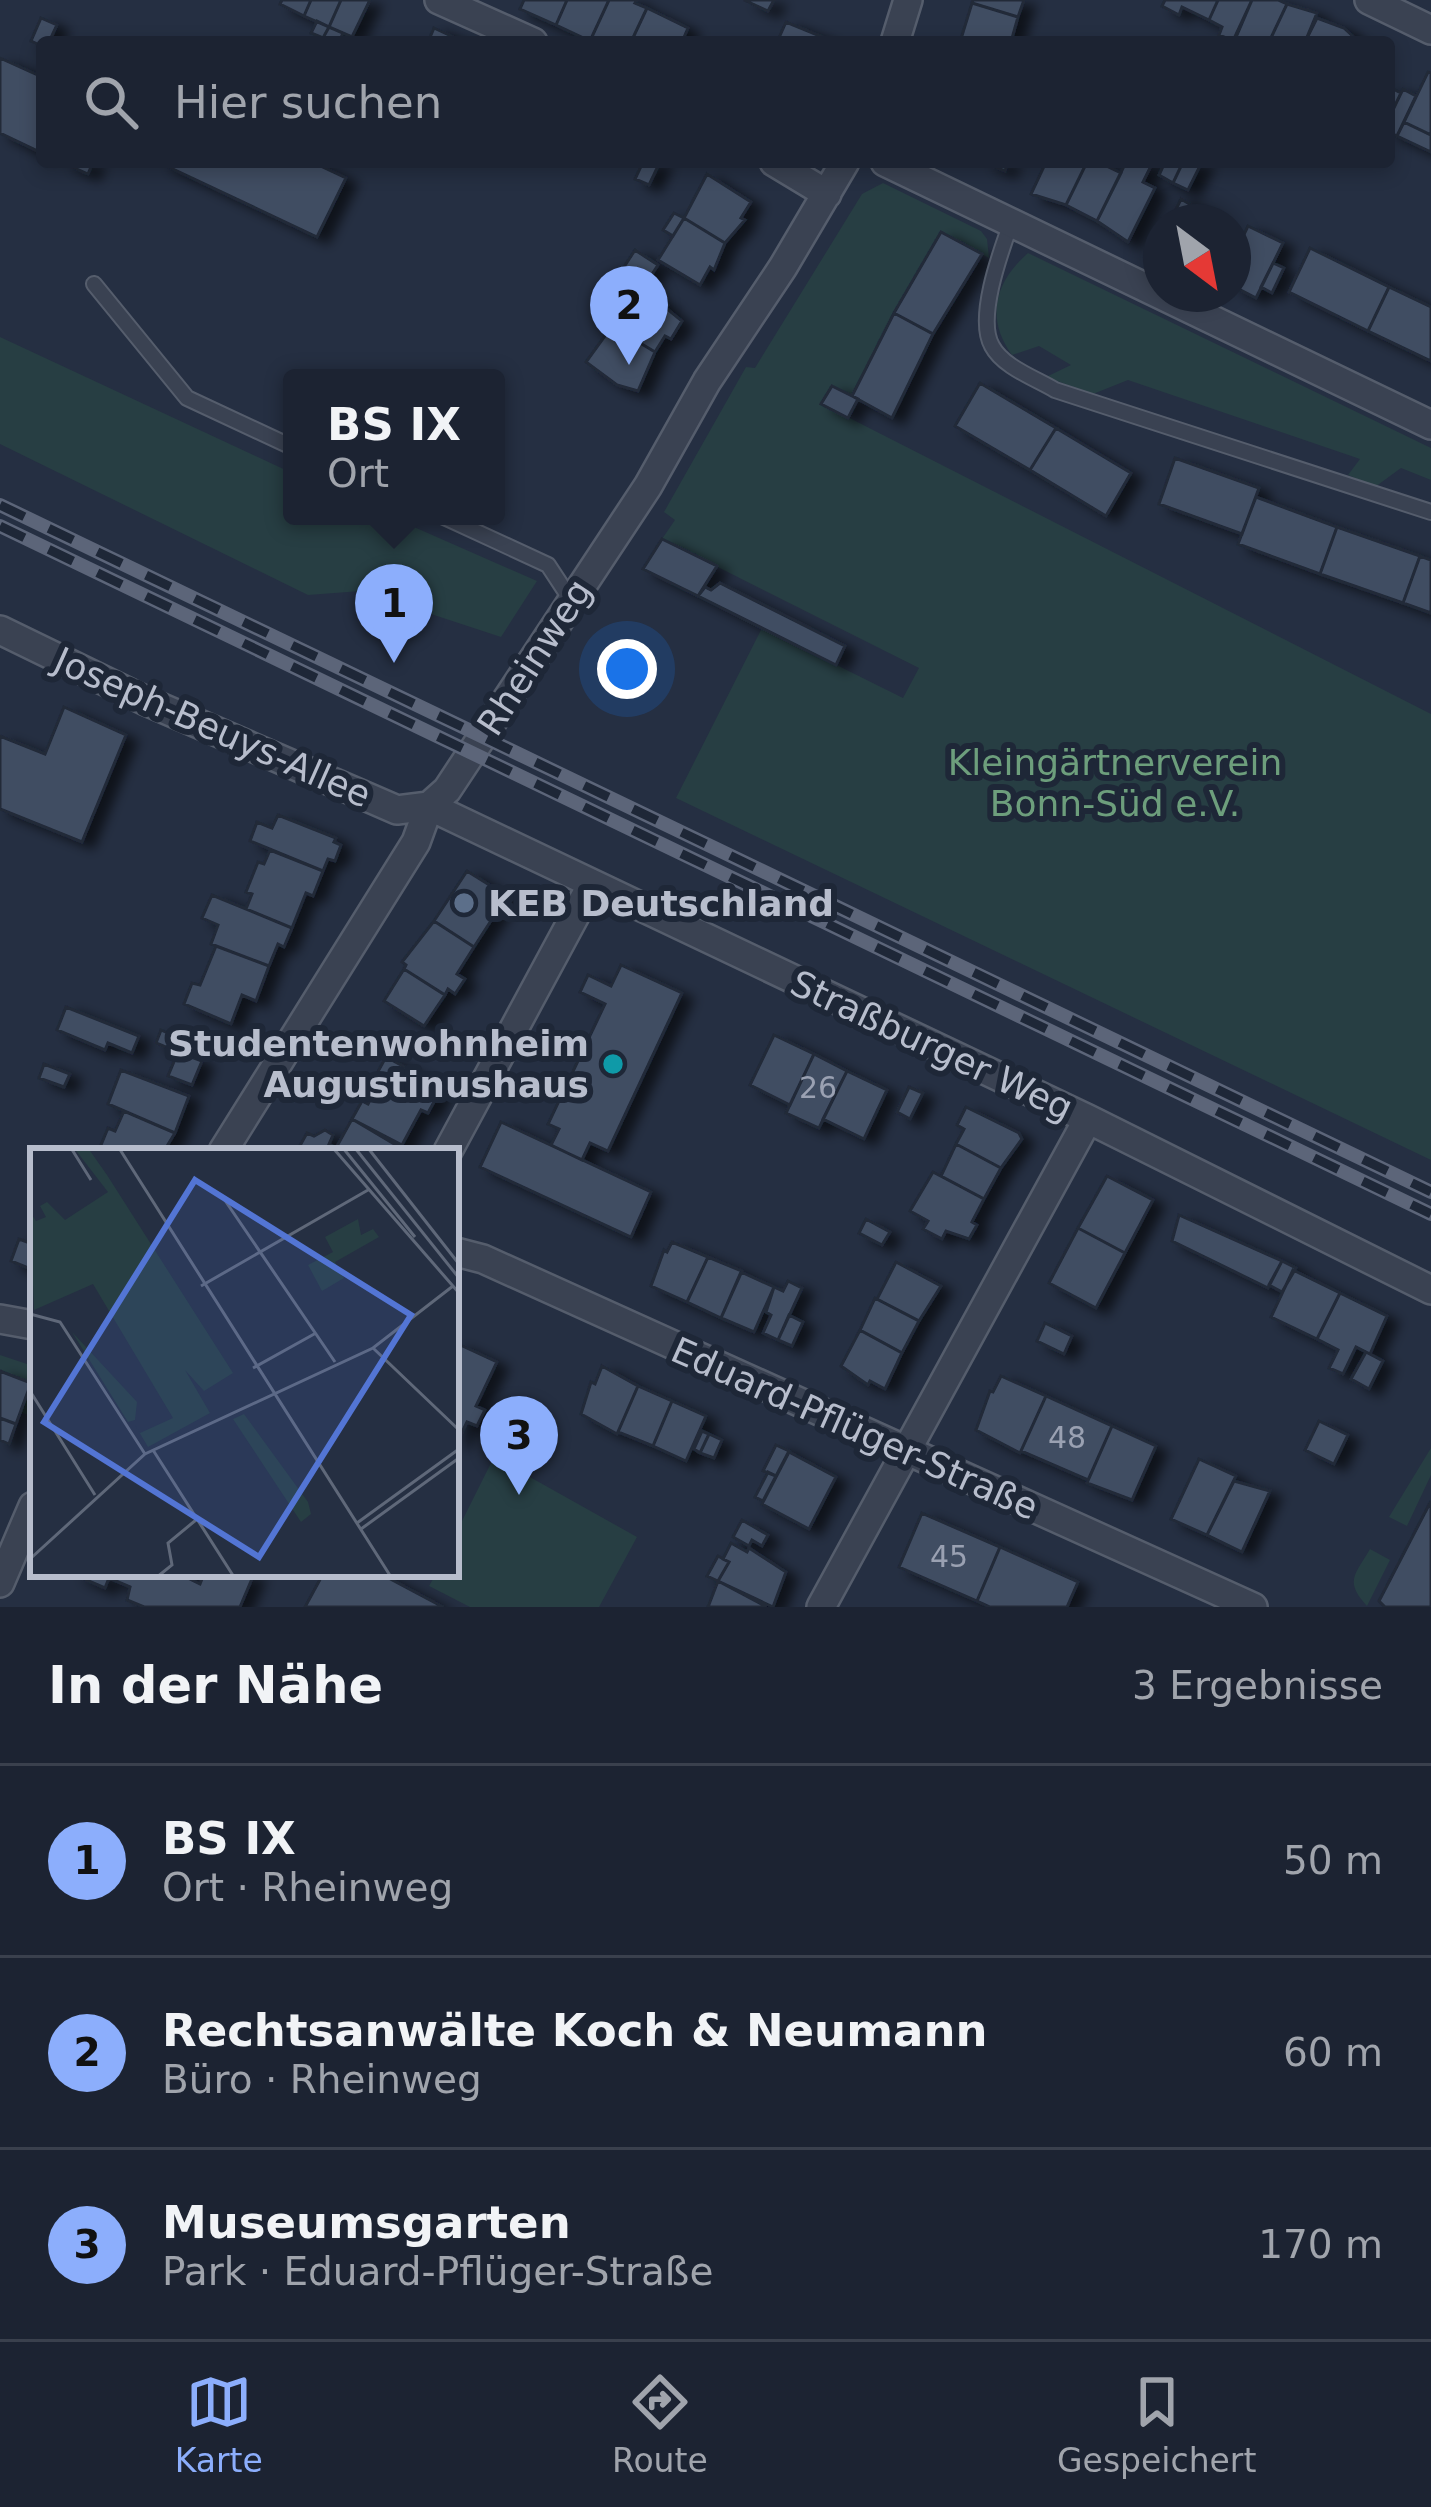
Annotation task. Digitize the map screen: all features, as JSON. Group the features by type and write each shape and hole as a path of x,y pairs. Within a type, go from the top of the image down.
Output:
{"street":[{"path":"439,0 520,36"},
{"path":"897,36 908,0"},
{"path":"1369,0 1431,30"},
{"path":"784,168 826,194"},
{"name":"Rheinweg","path":"225,1148 416,842 429,806 447,790 648,486 706,381 783,267 841,168"},
{"path":"897,168 1431,425"},
{"name":"Joseph-Beuys-Allee","path":"0,630 180,716 397,810 429,806"},
{"name":"Straßburger Weg","path":"429,806 1088,1119 1431,1290"},
{"path":"450,1148 592,884"},
{"path":"821,1607 1088,1119"},
{"name":"Eduard-Pflüger-Straße","path":"459,1253 484,1258 1253,1607"},
{"path":"0,1319 30,1324"},
{"path":"0,1583 30,1513"}],"lane":[{"path":"1011,223 996,263 988,322 990,344 1005,361 1055,390 1431,512"},
{"path":"94,284 187,398 283,443"},
{"path":"461,525 548,565 571,600"}],"green space":[{"name":"Kleingärtnerverein Bonn-Süd e.V.","path":"883,183 981,231 989,258 941,232 851,396 832,386 822,404 1431,714 1431,1160 676,798 762,628 903,698 919,668 662,539 675,520 664,512 746,367 755,368 862,194"},
{"path":"1028,253 1431,448 1431,480 1401,468 1375,487 1348,475 1360,459 1128,380 1093,394 1046,377 1071,365 1039,346 1012,355 998,328 997,301"},
{"path":"0,337 283,469 283,525 409,525 537,581 501,637 361,591 308,595 0,444"},
{"path":"0,1355 30,1365 30,1383 0,1371"},
{"path":"30,1386 30,1416 21,1412"},
{"path":"1431,1448 1431,1475 1407,1526 1389,1517"},
{"path":"494,1457 637,1537 599,1607 470,1607 429,1586 434,1577 459,1577 459,1527"},
{"path":"1370,1549 1390,1560 1367,1606 1354,1584"}],"building":[{"path":"282,0 311,0 304,16 280,4"},
{"path":"311,0 341,0 329,27 304,16"},
{"path":"341,0 370,0 352,36 329,27"},
{"path":"524,0 567,0 556,25 520,9"},
{"path":"567,0 609,0 592,36 579,36 556,25"},
{"path":"609,0 637,0 647,8 634,36 592,36"},
{"path":"744,0 774,0 768,11"},
{"path":"973,0 1024,0 1018,17"},
{"path":"1165,0 1218,0 1209,20 1182,7 1179,15 1162,6"},
{"path":"1218,0 1252,0 1235,36 1219,35 1222,27 1209,20"},
{"path":"1252,0 1287,4 1272,36 1237,36"},
{"path":"972,3 1018,17 1013,36 962,36"},
{"path":"1287,4 1317,13 1307,36 1272,36"},
{"path":"647,8 688,28 685,36 634,36"},
{"path":"41,18 57,25 52,36 36,36 36,43 31,41"},
{"path":"1317,18 1353,36 1308,36"},
{"path":"317,21 329,27 324,36 311,33"},
{"path":"786,22 820,36 780,36"},
{"path":"329,27 343,33 342,36 324,36"},
{"path":"0,58 36,74 36,150 0,133"},
{"path":"1431,73 1431,135 1404,122"},
{"path":"1403,89 1416,96 1397,136 1395,135 1395,106"},
{"path":"1404,122 1431,135 1431,152 1397,136"},
{"path":"171,168 325,168 346,178 317,237"},
{"path":"640,168 657,168 649,185 635,179"},
{"path":"1043,168 1084,168 1066,205 1031,194"},
{"path":"1084,168 1121,173 1097,221 1066,205"},
{"path":"1123,168 1150,168 1143,182 1155,188 1128,242 1097,221"},
{"path":"1162,168 1180,168 1173,183 1159,175"},
{"path":"1180,168 1199,168 1188,190 1173,183"},
{"path":"707,174 751,202 741,218 745,220 725,243 684,218"},
{"path":"674,213 684,218 673,236 663,230"},
{"path":"684,218 725,243 714,270 710,267 700,285 658,260"},
{"path":"1251,227 1283,243 1256,298 1251,295"},
{"path":"941,232 982,254 933,334 894,313"},
{"path":"1310,248 1389,287 1368,331 1289,292"},
{"path":"635,250 658,265 649,279 624,267"},
{"path":"1273,263 1284,268 1272,293 1261,287"},
{"path":"633,287 668,305 682,321 655,352 612,326"},
{"path":"1389,287 1431,307 1431,361 1368,331"},
{"path":"894,313 933,334 892,418 852,396"},
{"path":"612,326 655,352 638,391 617,385 586,362"},
{"path":"980,383 1056,428 1030,470 955,426"},
{"path":"832,386 858,399 848,418 821,404"},
{"path":"1056,428 1131,473 1106,516 1030,470"},
{"path":"1175,458 1259,488 1242,534 1159,504"},
{"path":"1256,497 1337,527 1320,574 1238,544"},
{"path":"1337,527 1420,556 1403,603 1320,574"},
{"path":"662,539 717,566 698,596 643,569"},
{"path":"1420,556 1431,560 1431,613 1403,603"},
{"path":"720,583 845,646 836,665 698,596 705,587 711,590"},
{"path":"64,707 126,735 82,842 0,809 0,736 45,754"},
{"path":"278,815 336,838 334,842 341,845 335,861 328,859 323,871 250,841 257,822 272,828"},
{"path":"270,850 323,871 313,896 306,893 292,928 246,909 252,894 246,892 258,862 264,864"},
{"path":"467,871 507,896 474,947 434,921"},
{"path":"212,895 292,928 284,947 278,944 269,966 211,944 218,925 202,918"},
{"path":"434,921 474,947 457,974 465,979 455,994 448,989 445,995 404,969 402,962"},
{"path":"216,946 269,966 256,1001 242,995 231,1024 184,1004 192,983 200,985"},
{"name":"Studentenwohnheim Augustinushaus","path":"621,965 682,993 608,1151 590,1143 582,1160 551,1145 559,1129 548,1124 605,1004 580,992 588,975 611,986"},
{"path":"404,969 445,995 424,1026 384,1001"},
{"path":"66,1007 139,1036 132,1053 108,1043 105,1050 57,1030"},
{"path":"161,1030 186,1041 180,1053 156,1043"},
{"path":"774,1035 814,1054 790,1105 750,1085"},
{"path":"178,1052 202,1061 192,1085 168,1076"},
{"path":"814,1054 847,1071 819,1128 786,1113"},
{"path":"386,1057 442,1087 428,1113 421,1110 402,1145 352,1119 362,1101 368,1104"},
{"path":"44,1064 70,1074 64,1087 39,1078"},
{"path":"121,1070 189,1096 175,1133 108,1104"},
{"path":"847,1071 887,1090 864,1139 823,1119"},
{"path":"909,1087 923,1093 910,1119 897,1112"},
{"path":"966,1107 1019,1133 1022,1139 1001,1168 956,1144 964,1129 957,1125"},
{"path":"124,1111 175,1133 166,1148 101,1145 108,1128 115,1131"},
{"path":"352,1119 401,1148 336,1148"},
{"path":"501,1122 651,1192 631,1237 480,1167"},
{"path":"325,1130 333,1135 329,1144 336,1148 299,1148 307,1133 314,1136"},
{"path":"956,1144 1001,1168 984,1199 941,1176"},
{"path":"933,1172 984,1199 969,1239 946,1231 942,1239 923,1229 928,1221 910,1211"},
{"path":"1107,1176 1153,1200 1125,1253 1078,1228"},
{"path":"1179,1215 1282,1261 1268,1288 1172,1241"},
{"path":"866,1219 890,1232 882,1245 859,1233"},
{"path":"1078,1228 1125,1253 1096,1308 1049,1283"},
{"path":"19,1239 30,1243 30,1269 11,1261"},
{"path":"672,1242 708,1257 687,1302 651,1286 664,1250"},
{"path":"708,1257 742,1271 721,1318 687,1302"},
{"path":"1282,1261 1296,1268 1282,1292 1269,1285"},
{"path":"896,1262 941,1286 919,1321 877,1299"},
{"path":"1293,1270 1340,1293 1317,1339 1271,1317"},
{"path":"741,1272 774,1287 754,1332 721,1318"},
{"path":"788,1281 802,1288 778,1340 763,1333 771,1315 766,1312 774,1287 783,1291"},
{"path":"1340,1293 1387,1316 1370,1354 1356,1347 1343,1374 1329,1368 1338,1350 1317,1339"},
{"path":"875,1298 919,1321 902,1353 860,1330"},
{"path":"789,1315 803,1322 792,1346 778,1340"},
{"path":"1045,1323 1072,1336 1064,1354 1037,1341"},
{"path":"860,1330 902,1353 885,1389 870,1381 868,1385 841,1366"},
{"path":"459,1344 497,1362 476,1406 485,1410 477,1426 467,1422 459,1439"},
{"path":"1366,1352 1383,1361 1369,1389 1351,1379"},
{"path":"602,1366 638,1386 617,1434 581,1414 591,1382 595,1384"},
{"path":"0,1371 30,1386 16,1424 0,1418"},
{"path":"1001,1376 1046,1396 1020,1453 976,1430 990,1391"},
{"path":"638,1386 672,1401 653,1446 618,1432"},
{"path":"1046,1396 1112,1426 1088,1480 1021,1451"},
{"path":"672,1401 706,1416 686,1461 653,1446"},
{"path":"0,1418 16,1424 9,1444 0,1440"},
{"path":"1319,1421 1348,1435 1334,1464 1305,1450"},
{"path":"1112,1426 1156,1446 1132,1500 1087,1483"},
{"path":"702,1431 709,1434 700,1453 694,1449"},
{"path":"709,1434 722,1440 714,1458 700,1453"},
{"path":"776,1445 789,1451 776,1476 763,1471"},
{"path":"789,1452 836,1477 809,1529 762,1504"},
{"path":"1199,1459 1236,1476 1207,1535 1171,1519"},
{"path":"768,1472 776,1476 763,1501 755,1497"},
{"path":"1234,1481 1270,1491 1242,1552 1207,1535"},
{"path":"1431,1501 1431,1607 1385,1607 1379,1601"},
{"path":"922,1513 1000,1547 977,1601 899,1567"},
{"path":"742,1520 768,1535 762,1546 752,1540 749,1546 733,1537"},
{"path":"731,1543 747,1552 749,1548 786,1572 773,1607 718,1581 729,1562 723,1559"},
{"path":"1000,1547 1078,1582 1067,1607 990,1607 977,1601"},
{"path":"718,1556 729,1562 718,1581 707,1576"},
{"path":"79,1577 191,1577 200,1584 203,1577 253,1577 240,1607 144,1607 127,1600 130,1587 109,1578 105,1588"},
{"path":"321,1577 387,1577 443,1607 305,1607"},
{"path":"718,1581 765,1606 708,1607"}],"railway":[{"path":"0,505 1431,1192"},
{"path":"0,526 1431,1214"}],"place":[{"name":"Rechtsanwälte Koch & Neumann","path":"629,365"},
{"name":"BS IX","path":"394,663"},
{"name":"KEB Deutschland","path":"464,903"},
{"name":"Studentenwohnheim Augustinushaus","path":"613,1064"},
{"name":"Museumsgarten","path":"519,1495"}]}
